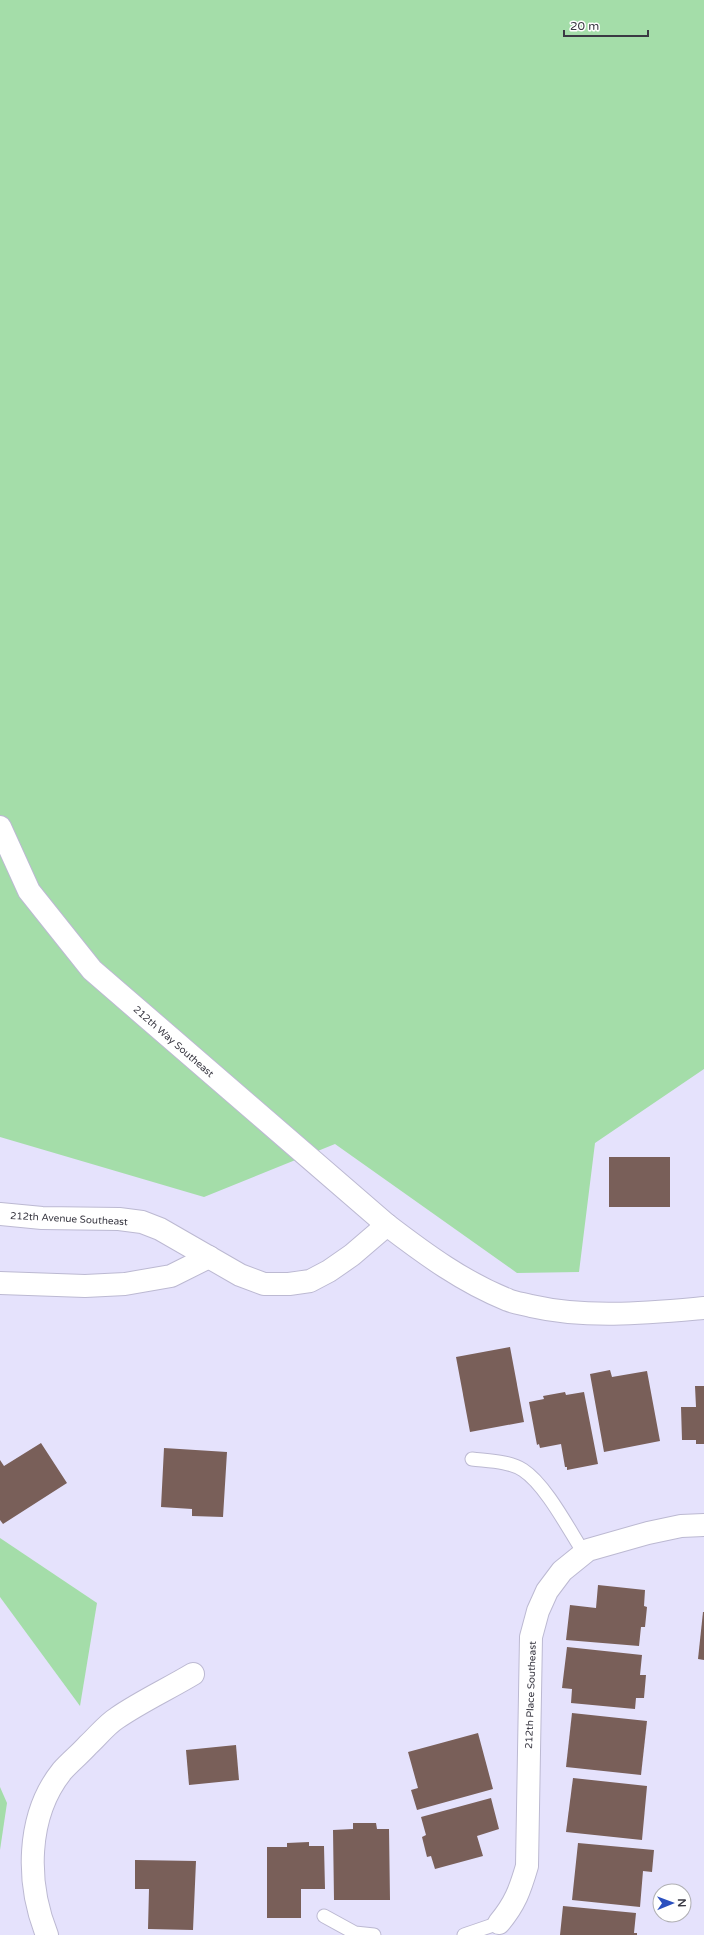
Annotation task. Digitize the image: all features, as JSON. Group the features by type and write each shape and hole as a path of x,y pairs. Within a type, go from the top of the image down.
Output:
{"street":[{"name":"212th Way Southeast","path":"0,827 29,891 92,970 387,1224"},
{"name":"212th Avenue Southeast","path":"0,1214 42,1218 119,1219 142,1222 160,1229 240,1275 264,1284 288,1284 310,1281 329,1271 352,1255 387,1224"},
{"path":"387,1224 432,1260 474,1284 509,1300 547,1309 584,1313 634,1314 704,1308"},
{"path":"0,1283 85,1286 126,1284 171,1276 209,1257"},
{"name":"212th Place Southeast","path":"499,1923 511,1908 520,1891 527,1866 531,1638 538,1611 547,1591 562,1571 588,1550 648,1533 681,1526 704,1525"},
{"path":"47,1935 42,1923 35,1888 33,1848 38,1815 50,1789 62,1771 116,1719 193,1674"}],"lane":[{"path":"472,1459 500,1462 523,1470 541,1487 584,1553"},
{"path":"324,1916 356,1933 374,1935"},
{"path":"464,1935 499,1923"}],"green space":[{"path":"0,0 704,0 704,1069 595,1143 579,1272 517,1273 335,1144 204,1197 0,1137"},
{"path":"0,1538 97,1603 80,1706 0,1597"},
{"path":"0,1787 7,1803 0,1850"}],"building":[{"path":"609,1157 670,1157 670,1207 609,1207"},
{"path":"510,1347 524,1422 470,1432 456,1357"},
{"path":"610,1370 612,1377 647,1371 660,1441 604,1452 590,1374"},
{"path":"695,1386 704,1386 704,1444 696,1444 696,1440 682,1440 681,1407 696,1407"},
{"path":"565,1392 566,1395 584,1392 598,1464 567,1470 567,1467 565,1467 561,1444 540,1448 539,1444 537,1445 529,1402 544,1399 543,1396"},
{"path":"41,1443 67,1483 3,1524 0,1520 0,1460 4,1466"},
{"path":"164,1448 227,1452 223,1517 192,1516 192,1509 161,1507"},
{"path":"598,1585 645,1590 644,1606 647,1607 645,1627 641,1627 639,1646 566,1640 570,1605 596,1608"},
{"path":"704,1612 704,1660 698,1659"},
{"path":"567,1647 642,1655 640,1675 646,1675 644,1698 636,1698 635,1709 571,1703 572,1689 562,1688"},
{"path":"572,1713 647,1721 641,1775 566,1767"},
{"path":"478,1733 493,1789 417,1810 411,1790 418,1788 408,1752"},
{"path":"236,1745 239,1780 189,1785 186,1750"},
{"path":"573,1778 647,1786 642,1840 566,1832"},
{"path":"491,1798 499,1829 477,1836 483,1856 435,1869 431,1856 427,1857 422,1837 426,1835 421,1817"},
{"path":"353,1823 376,1823 377,1829 389,1829 390,1900 334,1900 333,1830 353,1829"},
{"path":"309,1842 309,1846 324,1846 325,1889 301,1889 301,1918 267,1918 267,1847 287,1847 287,1843"},
{"path":"578,1843 654,1850 652,1872 643,1871 640,1907 572,1900"},
{"path":"135,1860 196,1861 193,1930 148,1929 149,1889 135,1889"},
{"path":"563,1906 636,1913 634,1933 637,1933 637,1935 560,1935"}]}
